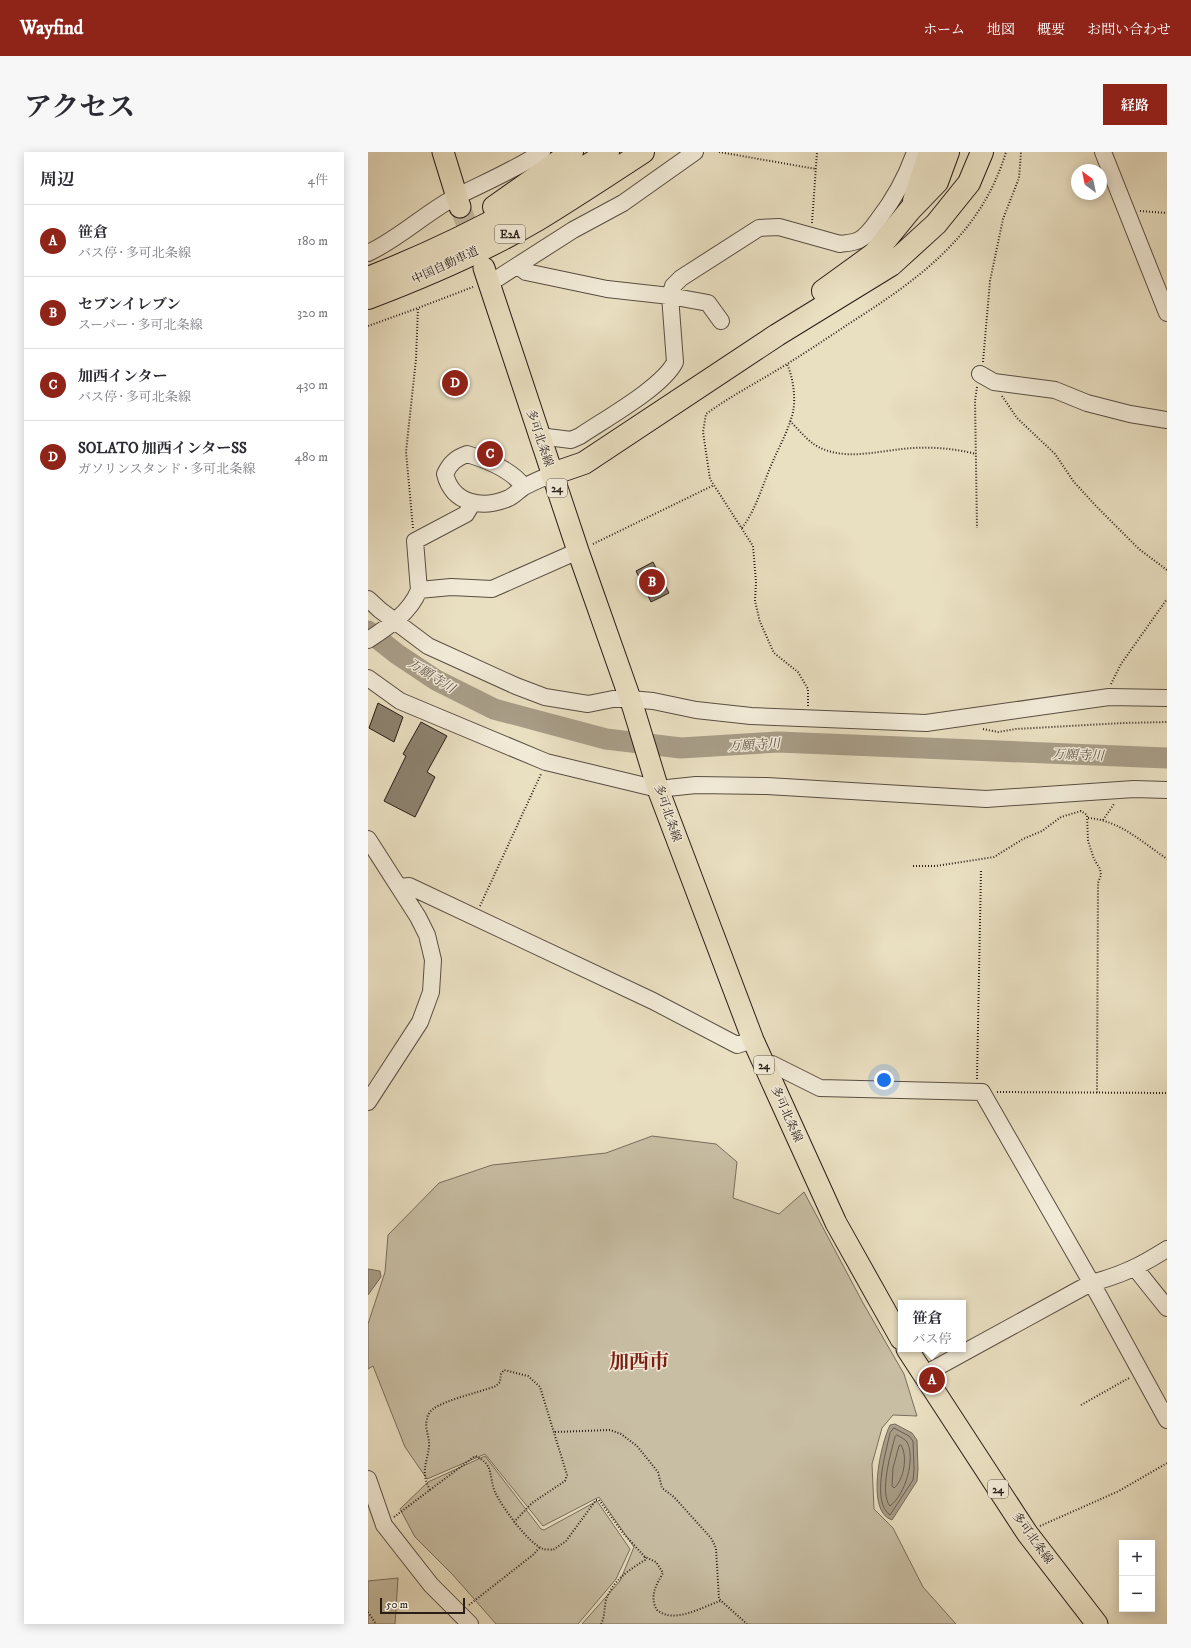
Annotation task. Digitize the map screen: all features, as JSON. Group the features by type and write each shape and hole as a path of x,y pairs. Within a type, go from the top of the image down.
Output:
{"highway":[{"path":"368,276 487,211 572,152"},
{"name":"中国自動車道","path":"368,276 463,236 526,203 608,152"},
{"name":"中国自動車道","path":"368,298 409,282 472,253 536,220 643,152"},
{"path":"910,210 930,152"},
{"path":"552,474 576,452 772,327 874,254 910,210 937,182 948,152"},
{"path":"936,224 962,152"},
{"path":"552,474 584,463 777,335 890,265 936,224 969,183 982,152"}],"main road":[{"path":"443,152 459,202"},
{"name":"多可北条線","path":"486,275 657,784 753,1040 836,1223 898,1334"},
{"name":"多可北条線","path":"909,1352 922,1375 1027,1532 1098,1624"}],"street":[{"path":"368,253 384,246 542,152"},
{"path":"486,275 498,278 573,230 623,202 695,152"},
{"path":"539,436 571,440 580,436 659,383 670,372 675,362 670,296 673,286 681,278 759,228 779,227 840,244 859,240 869,232 893,200 907,175 915,152"},
{"path":"1103,152 1167,313"},
{"path":"518,266 526,272 600,287 670,296 708,303 721,321"},
{"path":"980,374 997,382 1055,390 1094,405 1130,414 1167,420"},
{"path":"524,487 518,478 485,460 467,454 459,457 451,463 445,474 447,483 454,492 472,504 489,503 510,498 524,487 552,474"},
{"path":"368,640 392,624 416,597 419,590 415,541 466,514 472,504"},
{"path":"419,590 451,587 492,589 578,551"},
{"path":"368,599 392,624 428,646 516,686 545,696 588,704 613,699 631,703 653,701 696,710 751,716 926,723 1108,697 1167,698"},
{"path":"368,678 400,701 546,762 657,784 767,786 986,799 1128,790 1167,790"},
{"path":"368,839 399,887 427,935 433,960 431,992 420,1022 368,1102"},
{"path":"399,887 409,886 474,918 653,1001 737,1045 753,1040"},
{"path":"764,1064 772,1064 820,1088 979,1092 1091,1283 1167,1420"},
{"path":"966,1351 1091,1283 1135,1268 1167,1249"},
{"path":"1135,1268 1167,1308"},
{"path":"922,1375 964,1352"},
{"path":"368,1479 384,1525 431,1585 464,1618"}],"path":[{"path":"719,152 816,168"},
{"path":"811,236 817,152"},
{"path":"808,718 808,689 798,672 774,652 760,622 755,601 756,582 753,546 710,479 703,432 706,414 721,403 787,364 874,308 922,274 960,236 979,211 1001,167 1006,152"},
{"path":"977,528 975,401 980,374 991,274 1003,219 1019,178 1021,152"},
{"path":"1127,213 1135,210 1167,213"},
{"path":"368,326 418,308 486,275"},
{"path":"415,541 406,452 416,359 418,308"},
{"path":"742,528 758,499 790,421 794,400 790,370 787,364"},
{"path":"997,382 998,388 1017,418 1055,454 1082,491 1129,540 1167,570"},
{"path":"790,421 814,444 828,451 852,454 874,454 902,449 924,448 944,449 976,454"},
{"path":"578,551 714,485"},
{"path":"1108,697 1109,690 1121,664 1167,599"},
{"path":"972,717 974,724 986,731 998,732 1016,729 1167,722"},
{"path":"474,918 546,762"},
{"path":"913,866 936,866 994,857 1023,839 1042,831 1061,817 1081,811 1088,818 1101,819 1121,827 1167,859"},
{"path":"1088,818 1086,826 1088,841 1101,875 1098,883 1097,936 1097,1094"},
{"path":"981,870 979,1092 1097,1094 1167,1093"},
{"path":"430,1491 424,1478 425,1462 430,1438 426,1428 426,1419 431,1410 441,1405 496,1386 500,1382 500,1374 504,1370 528,1376 535,1380 540,1387 568,1476 565,1481 532,1503 514,1522"},
{"path":"1081,1405 1140,1372"},
{"path":"555,1432 610,1430 621,1434 637,1446 658,1472 662,1488 674,1497 711,1538 716,1548 720,1601"},
{"path":"384,1525 475,1456 485,1460 490,1469 495,1492 514,1522 540,1547 553,1550 566,1541 596,1500 599,1500 623,1533 645,1557 656,1562 664,1573 654,1591 653,1599 660,1617"},
{"path":"1027,1532 1119,1491 1167,1463"},
{"path":"464,1618 540,1547"},
{"path":"601,1624 607,1599 612,1588 619,1578 644,1560 645,1557"},
{"path":"694,1616 720,1601"},
{"path":"720,1601 737,1613 746,1624"},
{"path":"368,1612 376,1624"}],"shaded area":[{"path":"652,1136 716,1144 737,1162 733,1198 779,1214 804,1192 863,1303 904,1374 917,1416 893,1415 882,1428 872,1464 874,1509 893,1528 923,1587 956,1624 582,1624 620,1581 634,1547 599,1497 543,1526 485,1454 427,1479 405,1447 373,1366 368,1369 368,1324 385,1272 388,1235 439,1183 492,1165 606,1153"},
{"path":"485,1456 541,1529 544,1530 597,1501 630,1549 616,1579 578,1624 496,1624 453,1575 415,1537 400,1509 428,1482"},
{"path":"398,1578 395,1624 368,1624 368,1581"}],"water":[{"path":"368,1269 380,1271 381,1277 368,1295"},
{"path":"895,1424 912,1433 917,1440 918,1469 917,1481 892,1520 884,1514 879,1504 877,1491 880,1461 886,1434 890,1425"}],"building":[{"path":"653,562 669,593 651,602 636,571"},
{"path":"378,703 403,717 394,742 369,728"},
{"path":"421,722 447,736 427,772 435,777 415,817 384,801 406,756 403,754"}],"waterway":[{"name":"万願寺川","path":"368,631 397,654 436,680 494,709 606,739 681,748 778,742 1167,758"}],"tunnel":[{"path":"460,207 476,248"}],"place":[{"name":"SOLATO 加西インターSS","path":"455,383"},
{"name":"加西インター","path":"490,454"},
{"name":"セブンイレブン","path":"652,582"},
{"name":"笹倉","path":"932,1380"}],"district":[{"name":"加西市","path":"639,1361"}]}
